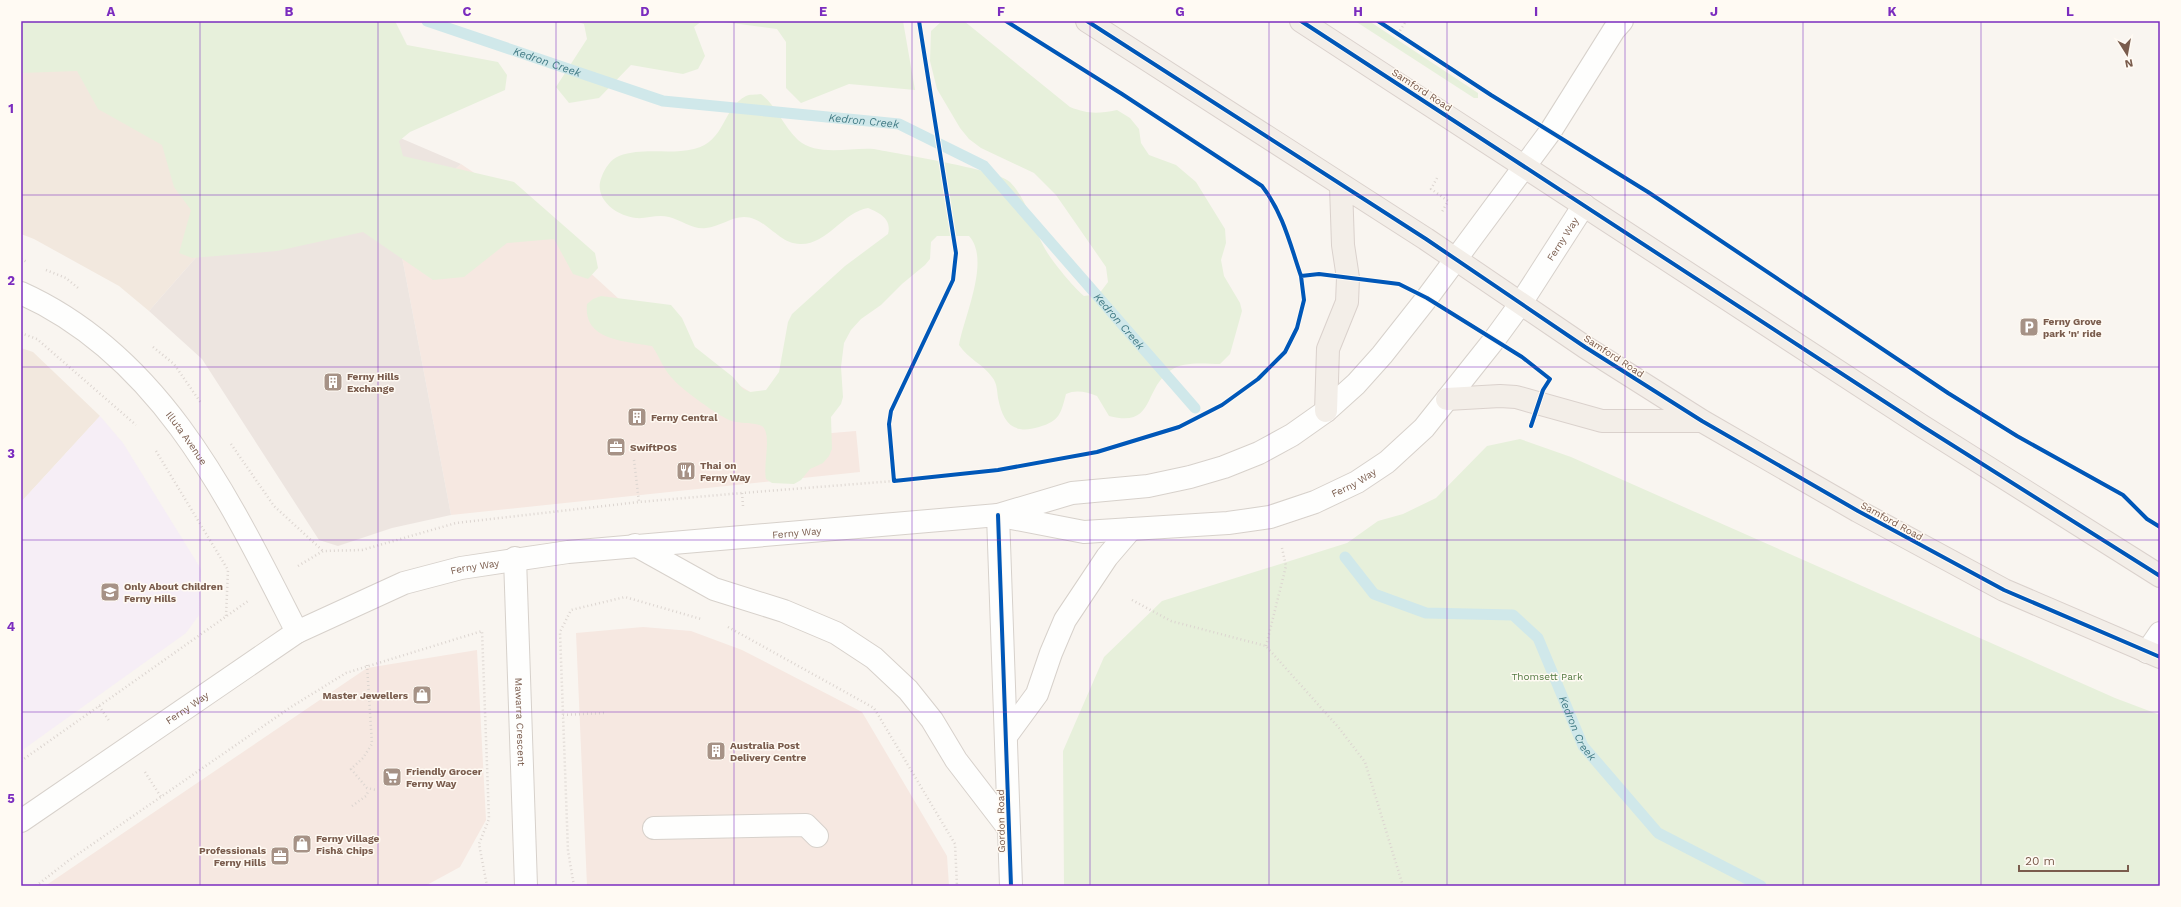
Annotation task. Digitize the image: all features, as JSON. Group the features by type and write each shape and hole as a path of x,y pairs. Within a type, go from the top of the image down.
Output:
{"main road":[{"name":"Samford Road","path":"1087,21 1455,260 1585,347 1702,421 1858,511 2004,590 2154,654"},
{"name":"Samford Road","path":"1301,21 1526,166 1922,426 2160,576"},
{"path":"1326,411 1328,349 1348,302 1348,278 1343,245 1341,186"},
{"path":"1447,399 1500,396 1516,397 1602,421 1702,421"}],"street":[{"name":"Ferny Way","path":"21,822 297,632 404,584 461,568 515,558 636,545 998,515 1072,492 1148,486 1224,467 1259,453 1286,439 1326,411 1356,384 1382,355 1526,166 1550,132 1614,30 1622,21"},
{"name":"Ferny Way","path":"998,515 1084,532 1228,523 1270,516 1315,502 1357,482 1387,462 1424,428 1521,304 1584,205"},
{"name":"Illuta Avenue","path":"21,293 43,303 99,341 134,371 170,413 207,466 262,564 297,632"},
{"name":"Gordon Road","path":"998,515 1007,735 1011,886"},
{"path":"1007,735 1038,694 1065,620 1107,557 1131,529"},
{"path":"636,545 714,589 784,611 836,634 874,658 908,690 932,720 956,760 1009,829"},
{"name":"Mawarra Crescent","path":"515,558 526,886"},
{"path":"2154,654 2160,633"},
{"path":"654,828 806,824 817,836"},
{"path":"520,886 526,886"}],"path":[{"path":"1398,34 1406,21"},
{"path":"1391,30 1404,38"},
{"path":"1438,178 1431,189 1448,201 1439,216"},
{"path":"21,333 37,339 139,427"},
{"path":"153,446 228,570 226,616"},
{"path":"634,460 639,502"},
{"path":"893,473 894,481 902,480"},
{"path":"1266,646 1286,566 1282,548"},
{"path":"574,886 568,851 560,632 571,610 625,597 704,620"},
{"path":"1132,600 1171,622 1266,646 1339,728 1365,762 1403,886"},
{"path":"726,626 874,708 955,844 957,886"},
{"path":"36,886 68,861 291,707 346,673 367,665 482,631 489,819 479,844 487,886"},
{"path":"367,665 372,744 363,758 351,768 370,790 376,790"},
{"path":"563,715 604,713"},
{"path":"352,806 366,796 370,790"}],"shaded area":[{"path":"21,21 328,107 149,311 119,286 34,239 21,234"},
{"path":"328,107 461,164 395,220 451,515 392,528 338,546 319,540 202,359 149,311"},
{"path":"461,164 528,209 574,258 664,340 820,434 856,431 860,472 451,515 395,220"},
{"path":"21,348 33,352 100,416 21,502"},
{"name":"Only About Children Ferny Hills","path":"100,416 123,443 201,569 199,615 186,633 21,751 21,502"},
{"path":"643,627 691,631 742,650 862,712 947,856 949,886 587,886 576,633"},
{"path":"477,650 486,820 460,867 425,886 45,886 367,668"}],"green space":[{"path":"21,21 395,21 407,45 498,62 507,75 505,90 410,132 399,141 403,156 514,182 595,253 598,268 588,279 573,274 554,239 507,243 464,277 433,280 363,232 277,251 192,258 179,253 191,210 174,187 162,145 98,109 77,71 21,73"},
{"path":"575,21 702,21 694,27 705,56 698,69 683,74 631,65 599,98 569,103 556,87 587,39 584,24"},
{"path":"716,21 903,21 915,90 849,84 801,103 786,88 786,42 777,29"},
{"path":"942,21 964,21 1070,107 1093,113 1117,110 1130,118 1139,129 1141,143 1149,155 1176,165 1196,182 1225,229 1226,243 1221,260 1224,276 1240,303 1242,311 1230,354 1220,364 1188,364 1171,370 1162,378 1142,412 1134,417 1124,418 1109,416 1097,396 1078,391 1066,394 1061,411 1055,419 1046,425 1030,429 1016,428 1006,420 1003,414 994,379 959,345 977,273 975,246 969,236 937,236 931,242 930,259 925,265 902,284 881,305 861,319 851,330 844,343 841,367 843,397 841,404 831,417 832,449 829,456 823,463 810,469 801,480 794,484 772,483 766,479 765,473 767,439 764,428 758,424 731,421 697,400 671,377 652,346 619,340 608,337 599,332 592,325 588,316 587,304 593,299 601,296 671,305 682,318 695,347 733,377 743,389 750,392 766,390 779,372 788,322 792,314 845,266 888,234 889,229 887,220 881,214 868,208 851,215 827,234 810,243 792,243 752,218 739,217 716,226 697,228 674,218 665,216 640,218 628,217 614,210 603,198 600,192 602,176 613,159 628,153 647,151 685,151 704,145 718,132 732,108 738,101 747,95 761,94 772,105 793,135 806,145 824,150 874,149 924,158 986,172 1010,182 1021,197 1044,247 1057,266 1074,287 1084,296 1099,294 1108,282 1106,267 1056,195 1034,173 981,148 969,139 960,128 937,89 930,61 931,31"},
{"path":"1355,21 1369,21 1478,93 1478,98 1474,98"},
{"name":"Thomsett Park","path":"1520,439 1571,457 2115,698 2160,715 2160,886 1064,886 1063,751 1104,657 1162,601 1347,543 1378,521 1403,514 1436,498 1487,446"}],"waterway":[{"name":"Kedron Creek","path":"427,21 663,101 899,124 984,166 1195,408"},
{"name":"Kedron Creek","path":"1345,557 1374,594 1426,613 1513,615 1538,638 1583,746 1658,833 1761,886"}],"cycle path":[{"path":"919,21 956,253 953,280 891,411 889,424 894,481 998,470 1097,452 1179,427 1222,405 1258,379 1285,352 1297,328 1304,300 1301,276"},
{"path":"1006,21 1122,94 1262,186 1281,218 1301,276 1319,274 1399,284 1427,298 1522,357 1550,379 1543,390 1531,426"},
{"path":"1087,21 1426,239 1585,347 1702,421 1858,511 2004,590 2160,657"},
{"path":"1301,21 1922,426 2160,576"},
{"path":"1378,21 1491,95 1648,192 1948,393 2017,436 2123,495 2147,519 2160,527"},
{"path":"998,515 1011,886"}],"place":[{"name":"Ferny Grove park 'n' ride","path":"2029,327"},
{"name":"Ferny Hills Exchange","path":"333,382"},
{"name":"Ferny Central","path":"637,417"},
{"name":"SwiftPOS","path":"616,447"},
{"name":"Thai on Ferny Way","path":"686,471"},
{"name":"Only About Children Ferny Hills","path":"110,592"},
{"name":"Master Jewellers","path":"422,695"},
{"name":"Australia Post Delivery Centre","path":"716,751"},
{"name":"Friendly Grocer Ferny Way","path":"392,777"},
{"name":"Ferny Village Fish& Chips","path":"302,844"},
{"name":"Professionals Ferny Hills","path":"280,856"}]}
